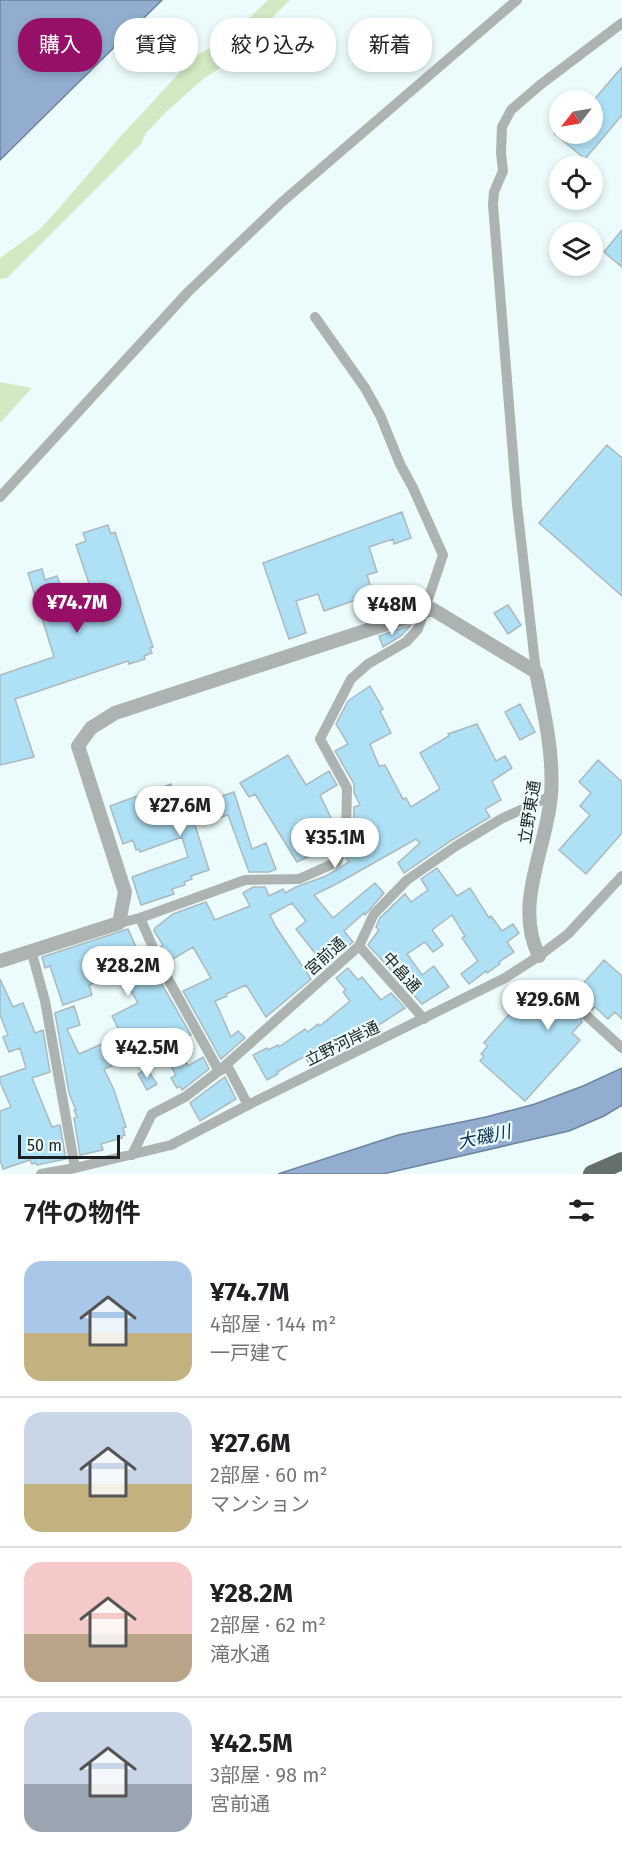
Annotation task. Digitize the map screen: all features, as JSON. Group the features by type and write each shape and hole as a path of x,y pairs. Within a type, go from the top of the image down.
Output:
{"highway":[{"path":"592,1174 622,1161"}],"street":[{"path":"0,497 188,292 282,202 517,0"},
{"path":"536,672 517,505 493,205 494,192 503,171 502,128 511,111 540,85 622,23"},
{"path":"0,961 140,918 246,880 299,879 337,862 346,833 347,788 320,739 351,679 368,664 406,642 417,629 443,555 380,415 365,388 315,317"},
{"path":"119,923 125,892 78,746 91,728 115,713 432,609 536,672"},
{"name":"立野東通","path":"536,672 552,772 551,796 532,880 530,929 532,942 539,956"},
{"name":"宮前通","path":"132,1155 152,1114 185,1097 219,1071 359,946 374,914 407,880 456,846 501,819 551,796"},
{"name":"立野河岸通","path":"41,1174 171,1145 505,978 567,934 622,876"},
{"path":"140,918 163,970 219,1071 228,1067 248,1105"},
{"name":"中畠通","path":"359,946 424,1019"},
{"path":"31,950 45,1001 75,1168"},
{"path":"587,1016 622,1048"}],"green space":[{"path":"268,0 290,0 272,18 249,18"},
{"path":"210,48 210,72 214,72 166,112 146,133 141,144 7,278 0,279 0,258 40,229 180,72 198,72 198,55"},
{"path":"0,382 32,388 0,423"}],"water":[{"path":"0,0 162,0 144,18 114,18 114,47 102,59 102,18 18,18 18,72 89,72 0,160"},
{"name":"大磯川","path":"622,1068 622,1105 604,1116 569,1131 383,1174 278,1174 398,1135 486,1117 535,1104"}],"building":[{"path":"622,67 622,115 603,138 603,90"},
{"path":"567,144 598,144 588,156 581,156"},
{"path":"622,230 622,267 604,252"},
{"path":"607,445 622,458 622,596 539,523"},
{"path":"402,512 411,538 394,544 393,539 369,547 377,572 367,575 373,594 324,611 318,594 296,601 306,633 289,639 263,563"},
{"path":"108,525 111,534 115,532 153,647 150,648 152,653 144,656 145,659 129,664 128,661 15,699 34,757 0,765 0,675 54,657 28,573 42,569 45,580 57,576 67,604 93,595 76,545 86,541 83,533"},
{"path":"508,605 521,625 508,634 494,613"},
{"path":"411,625 401,636 383,647 379,636"},
{"path":"370,686 383,709 380,711 391,733 370,744 379,766 385,765 403,799 406,798 411,807 440,789 420,753 449,736 448,734 477,724 496,761 505,756 512,768 492,781 501,800 485,809 490,817 404,873 398,863 420,843 416,839 314,895 333,918 375,883 384,893 365,915 364,913 344,931 353,942 335,957 332,954 322,962 296,929 306,921 292,903 270,915 311,979 266,1017 246,985 215,1001 231,1037 238,1031 245,1038 221,1059 183,991 211,978 193,947 168,962 161,946 163,945 154,931 155,928 173,914 206,902 215,920 250,906 243,893 253,887 265,887 269,896 283,889 285,893 326,876 349,862 346,857 353,833 354,807 360,805 354,793 354,784 335,751 348,744 336,724 348,701"},
{"path":"520,704 535,732 520,740 505,712"},
{"path":"288,755 306,785 329,771 337,785 320,795 333,822 339,819 336,840 335,837 310,849 313,855 297,862 255,794 249,797 240,783"},
{"path":"598,760 622,782 622,833 586,874 559,850 590,815 580,806 591,793 579,782"},
{"path":"171,784 180,810 234,792 252,849 266,843 276,869 269,872 249,872 228,815 195,825 209,870 191,876 192,879 184,882 185,885 172,889 174,894 141,905 132,877 188,857 182,837 140,852 139,849 136,850 133,840 123,844 110,806"},
{"path":"437,868 457,896 470,888 489,918 491,916 502,931 513,924 519,933 507,942 514,952 469,984 461,974 478,961 462,938 465,936 452,915 432,930 443,945 433,952 425,942 407,954 422,975 434,966 449,987 422,1004 368,945 379,930 376,927 380,918 405,894 411,902 428,890 421,879"},
{"path":"128,929 140,956 147,953 156,974 191,1035 175,1044 188,1066 203,1057 209,1069 182,1090 180,1086 177,1088 171,1078 176,1075 163,1053 149,1061 136,1037 126,1043 120,1032 112,1016 138,1003 121,973 89,985 92,995 63,1005 50,966 45,968 42,957"},
{"path":"604,960 622,976 622,1019 615,1012 608,1019 595,1007 592,1010 582,1011 580,1015 582,1022 572,1033 580,1040 525,1101 480,1061 484,1056 481,1054 488,1046 484,1043 519,1003 527,1009 555,983 571,997"},
{"path":"348,968 358,980 362,977 381,1000 391,993 405,1008 360,1037 358,1035 349,1043 319,1058 318,1055 308,1062 305,1056 267,1080 253,1055 267,1048 268,1050 278,1045 279,1047 305,1029 308,1032 318,1024 320,1026 350,1001 343,992 346,990 336,978"},
{"path":"0,979 13,1007 23,1003 35,1033 43,1030 50,1072 32,1078 52,1127 60,1125 66,1159 37,1165 32,1164 30,1160 3,1169 0,1160 0,1111 11,1107 0,1077 26,1068 20,1048 9,1052 3,1037 8,1035 0,1015"},
{"path":"74,1006 80,1025 67,1029 79,1054 102,1044 112,1066 104,1069 114,1090 126,1127 123,1128 125,1135 122,1138 101,1144 103,1150 80,1155 74,1118 77,1117 74,1110 76,1110 69,1093 55,1013"},
{"path":"147,1069 157,1084 147,1090 138,1074"},
{"path":"225,1077 236,1099 200,1121 190,1103"}]}
